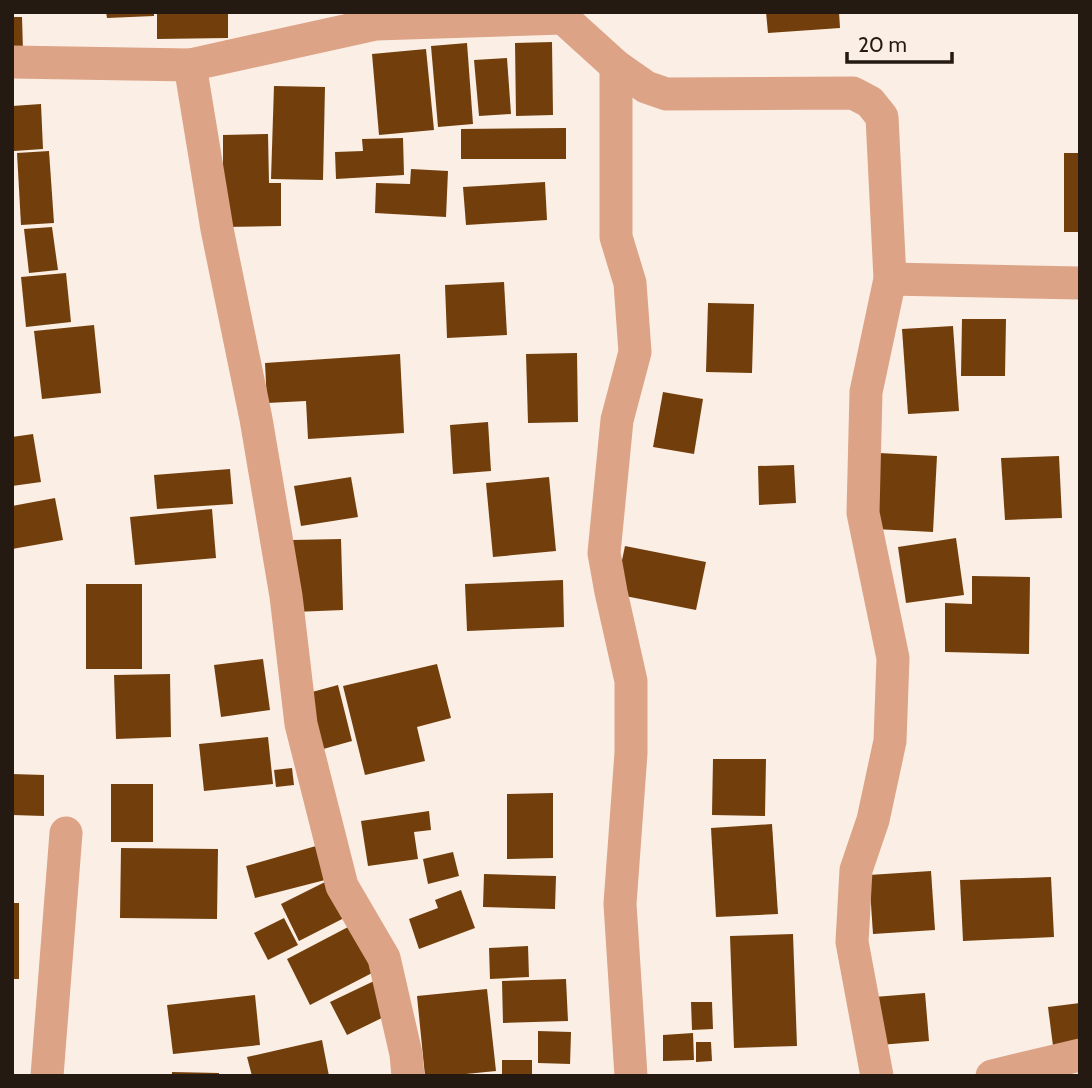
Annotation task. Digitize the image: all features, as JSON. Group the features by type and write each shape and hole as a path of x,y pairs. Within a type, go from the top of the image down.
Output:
{"street":[{"path":"12,62 190,65 376,24 563,18 616,66 646,88 666,94 853,93 870,102 882,117 890,279 866,392 863,513 892,658 890,741 873,820 856,870 852,942 877,1076"},
{"path":"190,65 217,229 256,419 284,582 301,724 342,886 384,958 406,1054 408,1076"},
{"path":"616,66 616,237 630,283 635,352 617,420 604,553 631,681 631,753 620,904 631,1076"},
{"path":"890,279 1080,283"},
{"path":"47,1076 66,833"},
{"path":"992,1076 1080,1055"}],"building":[{"path":"106,12 154,12 154,16 107,18"},
{"path":"157,12 228,12 228,38 157,39"},
{"path":"766,12 839,12 840,28 768,33"},
{"path":"12,17 22,17 23,51 12,52"},
{"path":"552,42 553,115 516,116 515,43"},
{"path":"467,43 473,124 438,127 431,46"},
{"path":"426,49 434,130 379,135 372,54"},
{"path":"507,58 511,114 479,116 474,60"},
{"path":"274,86 325,87 323,180 271,179"},
{"path":"41,104 43,149 14,151 12,106"},
{"path":"566,128 566,159 461,159 461,129"},
{"path":"268,134 269,183 281,183 281,226 223,227 223,135"},
{"path":"403,138 404,175 336,179 335,152 363,151 362,139"},
{"path":"49,151 54,223 21,225 17,153"},
{"path":"1064,153 1080,153 1080,232 1064,232"},
{"path":"411,169 448,171 446,217 375,213 376,183 410,184"},
{"path":"545,182 547,220 466,225 463,187"},
{"path":"52,227 58,270 29,273 24,229"},
{"path":"66,273 71,322 26,327 21,277"},
{"path":"504,282 507,335 447,338 445,285"},
{"path":"708,303 754,304 752,373 706,372"},
{"path":"962,319 1006,319 1005,376 961,376"},
{"path":"94,325 101,393 42,399 34,331"},
{"path":"953,326 959,411 908,414 902,329"},
{"path":"577,353 578,422 528,423 526,354"},
{"path":"400,354 404,433 308,439 306,401 267,403 265,363"},
{"path":"663,392 703,399 694,454 653,447"},
{"path":"488,422 491,471 453,474 450,425"},
{"path":"33,434 41,482 12,486 12,437"},
{"path":"879,453 937,456 933,532 875,529"},
{"path":"1059,456 1062,518 1005,520 1001,458"},
{"path":"794,465 796,503 759,505 758,466"},
{"path":"230,469 233,504 157,509 154,475"},
{"path":"351,477 358,517 301,526 294,486"},
{"path":"549,477 556,551 493,557 486,483"},
{"path":"55,498 63,540 12,549 12,506"},
{"path":"212,509 216,558 135,565 130,517"},
{"path":"956,538 964,595 906,603 898,547"},
{"path":"341,539 343,610 294,612 292,540"},
{"path":"625,546 706,562 696,610 615,594"},
{"path":"972,576 1030,577 1029,654 945,652 945,603 972,604"},
{"path":"563,580 564,627 467,631 465,584"},
{"path":"86,584 142,584 142,669 86,669"},
{"path":"263,659 270,710 221,717 214,665"},
{"path":"437,664 451,718 417,727 425,761 365,775 343,686"},
{"path":"170,674 171,737 116,739 114,675"},
{"path":"338,685 352,741 316,751 301,695"},
{"path":"268,737 273,784 204,791 199,744"},
{"path":"713,759 766,759 765,816 712,815"},
{"path":"292,768 294,785 276,787 274,770"},
{"path":"12,774 44,775 44,816 12,815"},
{"path":"111,784 153,784 153,842 111,842"},
{"path":"553,793 553,858 507,859 507,794"},
{"path":"429,811 431,830 414,832 418,859 368,866 361,821"},
{"path":"772,824 778,914 716,917 711,828"},
{"path":"316,846 325,880 255,898 246,866"},
{"path":"121,848 218,849 217,919 120,918"},
{"path":"453,852 459,876 428,884 423,859"},
{"path":"931,871 935,930 873,934 869,875"},
{"path":"484,874 556,876 555,909 483,907"},
{"path":"1051,877 1054,937 963,941 960,880"},
{"path":"331,879 350,915 299,941 281,904"},
{"path":"461,890 475,928 419,949 409,919 438,908 435,900"},
{"path":"12,903 19,903 19,979 12,979"},
{"path":"284,918 298,945 268,960 254,933"},
{"path":"350,926 374,972 310,1005 287,959"},
{"path":"793,934 797,1046 734,1048 730,936"},
{"path":"528,946 529,977 490,979 489,948"},
{"path":"566,979 568,1021 503,1023 502,981"},
{"path":"374,981 390,1014 347,1035 330,1002"},
{"path":"487,989 496,1071 425,1076 417,996"},
{"path":"925,993 929,1041 879,1045 874,997"},
{"path":"255,995 260,1045 173,1054 167,1005"},
{"path":"691,1002 712,1002 713,1029 692,1030"},
{"path":"1080,1003 1080,1042 1053,1046 1048,1007"},
{"path":"538,1031 571,1032 570,1064 538,1063"},
{"path":"693,1033 694,1060 663,1061 663,1035"},
{"path":"322,1040 329,1076 252,1076 247,1057"},
{"path":"696,1042 711,1042 712,1061 696,1062"},
{"path":"502,1060 532,1060 532,1076 502,1076"},
{"path":"172,1072 219,1073 219,1076 172,1076"}]}
